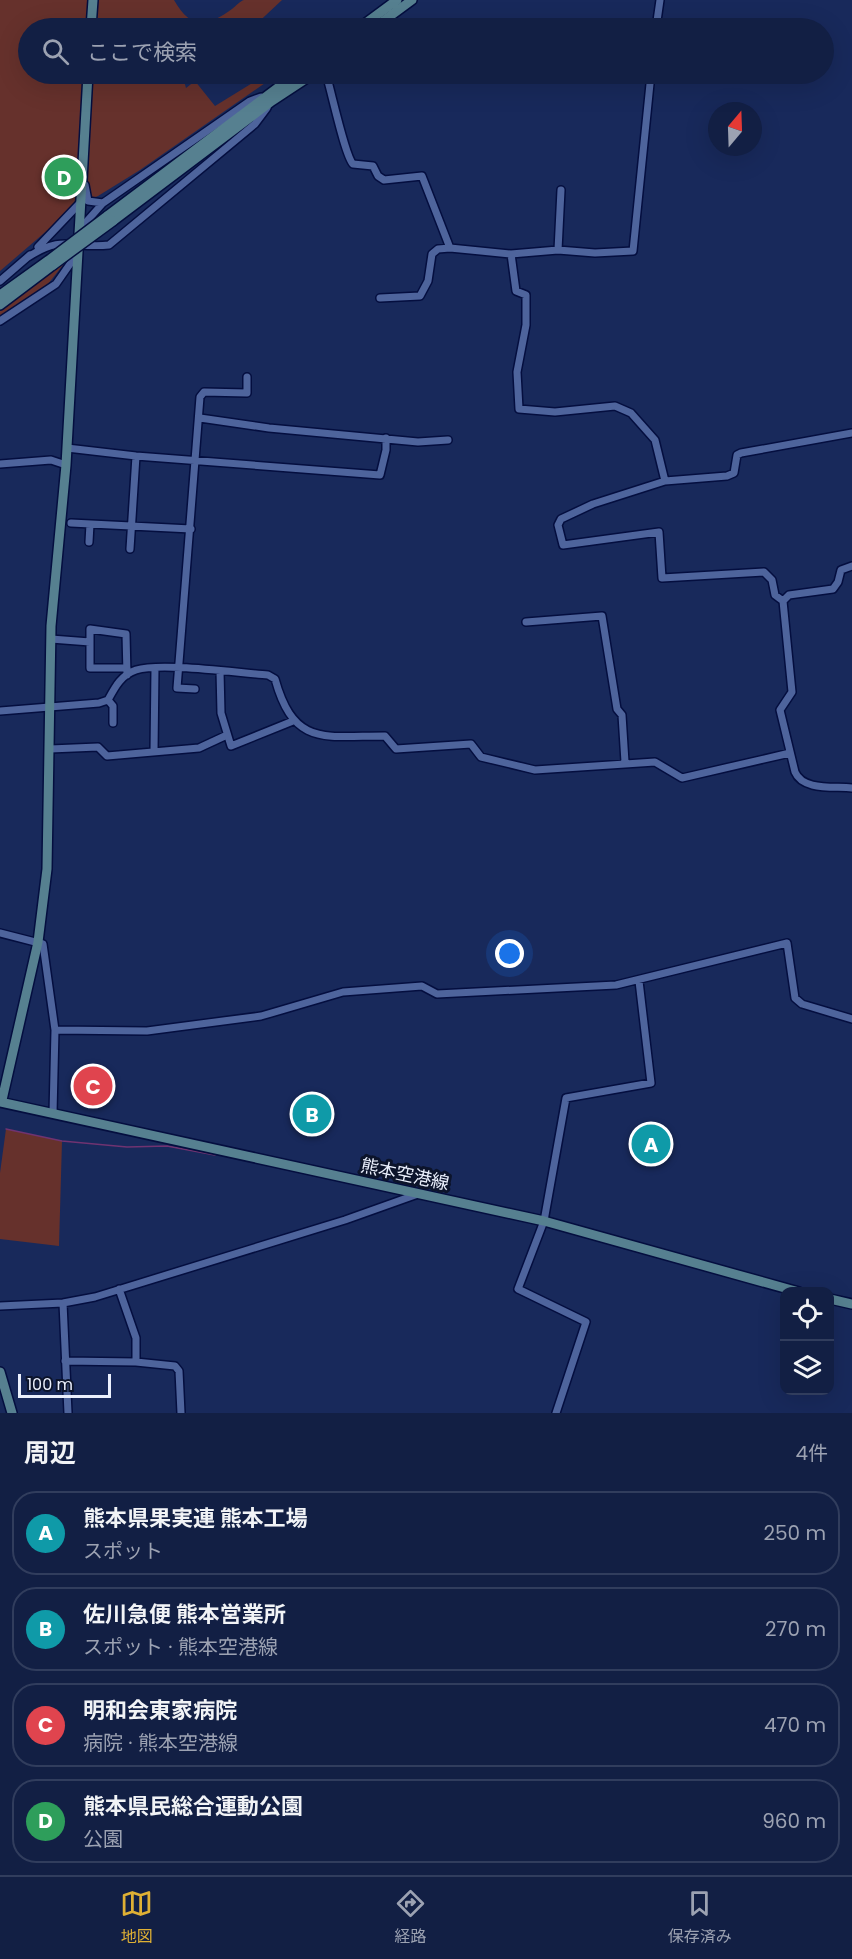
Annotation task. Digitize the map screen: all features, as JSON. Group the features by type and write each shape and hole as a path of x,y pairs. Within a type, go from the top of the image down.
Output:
{"street":[{"path":"92,18 93,0"},
{"path":"373,18 397,0"},
{"path":"387,18 411,0"},
{"path":"658,18 660,0"},
{"path":"1,1104 38,942 47,869 51,639 66,465 87,84"},
{"path":"0,295 51,262 110,219 285,84"},
{"path":"78,232 103,203 250,101 269,98 295,84"},
{"path":"329,84 349,160 353,164 366,163 373,166 378,176 384,180 422,176 450,248"},
{"path":"380,298 420,296 428,281 432,254 438,249 450,248 511,254 558,250 595,253 633,251 650,84"},
{"path":"28,257 53,243 77,249 109,245 255,124 269,98"},
{"path":"82,171 88,201 103,203"},
{"path":"558,250 561,190"},
{"path":"0,281 28,257 79,204"},
{"path":"0,321 56,284 77,249"},
{"path":"511,254 516,291 526,295 526,326 517,372 519,409 555,412 615,406 631,413 655,440 665,481"},
{"path":"0,305 51,262"},
{"path":"195,688 177,688 200,397 204,392 247,393 248,377"},
{"path":"200,418 268,428 418,442 447,440"},
{"path":"852,433 741,453 737,455 734,473 727,476 665,481 593,504 561,519 558,525 563,546 659,532 662,578 764,572 772,580 775,595 783,601 792,692 780,710 799,780 807,784 852,788"},
{"path":"67,448 136,456 380,475 386,450 386,438"},
{"path":"129,549 136,456"},
{"path":"0,464 51,460 66,465"},
{"path":"71,523 132,528 191,529"},
{"path":"88,542 90,524"},
{"path":"783,601 789,596 833,588 838,582 841,570 852,566"},
{"path":"526,622 602,616 617,709 622,715 625,762"},
{"path":"108,700 116,683 127,671 126,634 90,629 90,668 127,671 155,668 268,675 275,679 282,705 293,721 311,732 327,736 385,736 396,749 471,744 481,757 535,770 625,762 655,762 682,778 790,753"},
{"path":"51,639 90,642"},
{"path":"154,752 152,721 155,668"},
{"path":"220,671 220,713 231,746 293,721"},
{"path":"0,711 50,708 108,700"},
{"path":"108,700 113,706 113,723"},
{"path":"50,749 98,747 107,756 199,748 227,735"},
{"path":"0,933 44,944 55,1030 53,1113"},
{"path":"55,1030 147,1031 261,1016 343,993 422,986 437,994 574,989 639,981 705,962 787,943 795,998 802,1004 852,1019"},
{"path":"556,1413 586,1322 519,1289 544,1221 566,1098 651,1083 639,981"},
{"name":"熊本空港線","path":"1,1104 53,1113 230,1154 544,1221 782,1287"},
{"path":"0,1306 63,1303 119,1289 345,1220 401,1202 420,1193"},
{"path":"119,1289 136,1338 136,1362"},
{"path":"834,1300 852,1304"},
{"path":"63,1303 68,1413"},
{"path":"65,1361 136,1362 175,1366 179,1371 181,1413"},
{"path":"0,1372 12,1413"}],"shaded area":[{"path":"0,0 174,0 188,18 18,18 18,84 185,84 186,88 191,84 197,84 215,106 251,84 264,84 140,170 98,196 78,204 0,271"},
{"path":"244,0 282,0 263,18 217,18"},
{"path":"67,260 48,284 0,316 0,310"},
{"path":"6,1129 62,1141 59,1246 0,1239 0,1173"}],"waterway":[{"path":"6,1129 62,1141 127,1147 167,1146 215,1155"}],"place":[{"name":"熊本県民総合運動公園","path":"64,177"},
{"name":"明和会東家病院","path":"93,1086"},
{"name":"佐川急便 熊本営業所","path":"312,1114"},
{"name":"熊本県果実連 熊本工場","path":"651,1144"}]}
